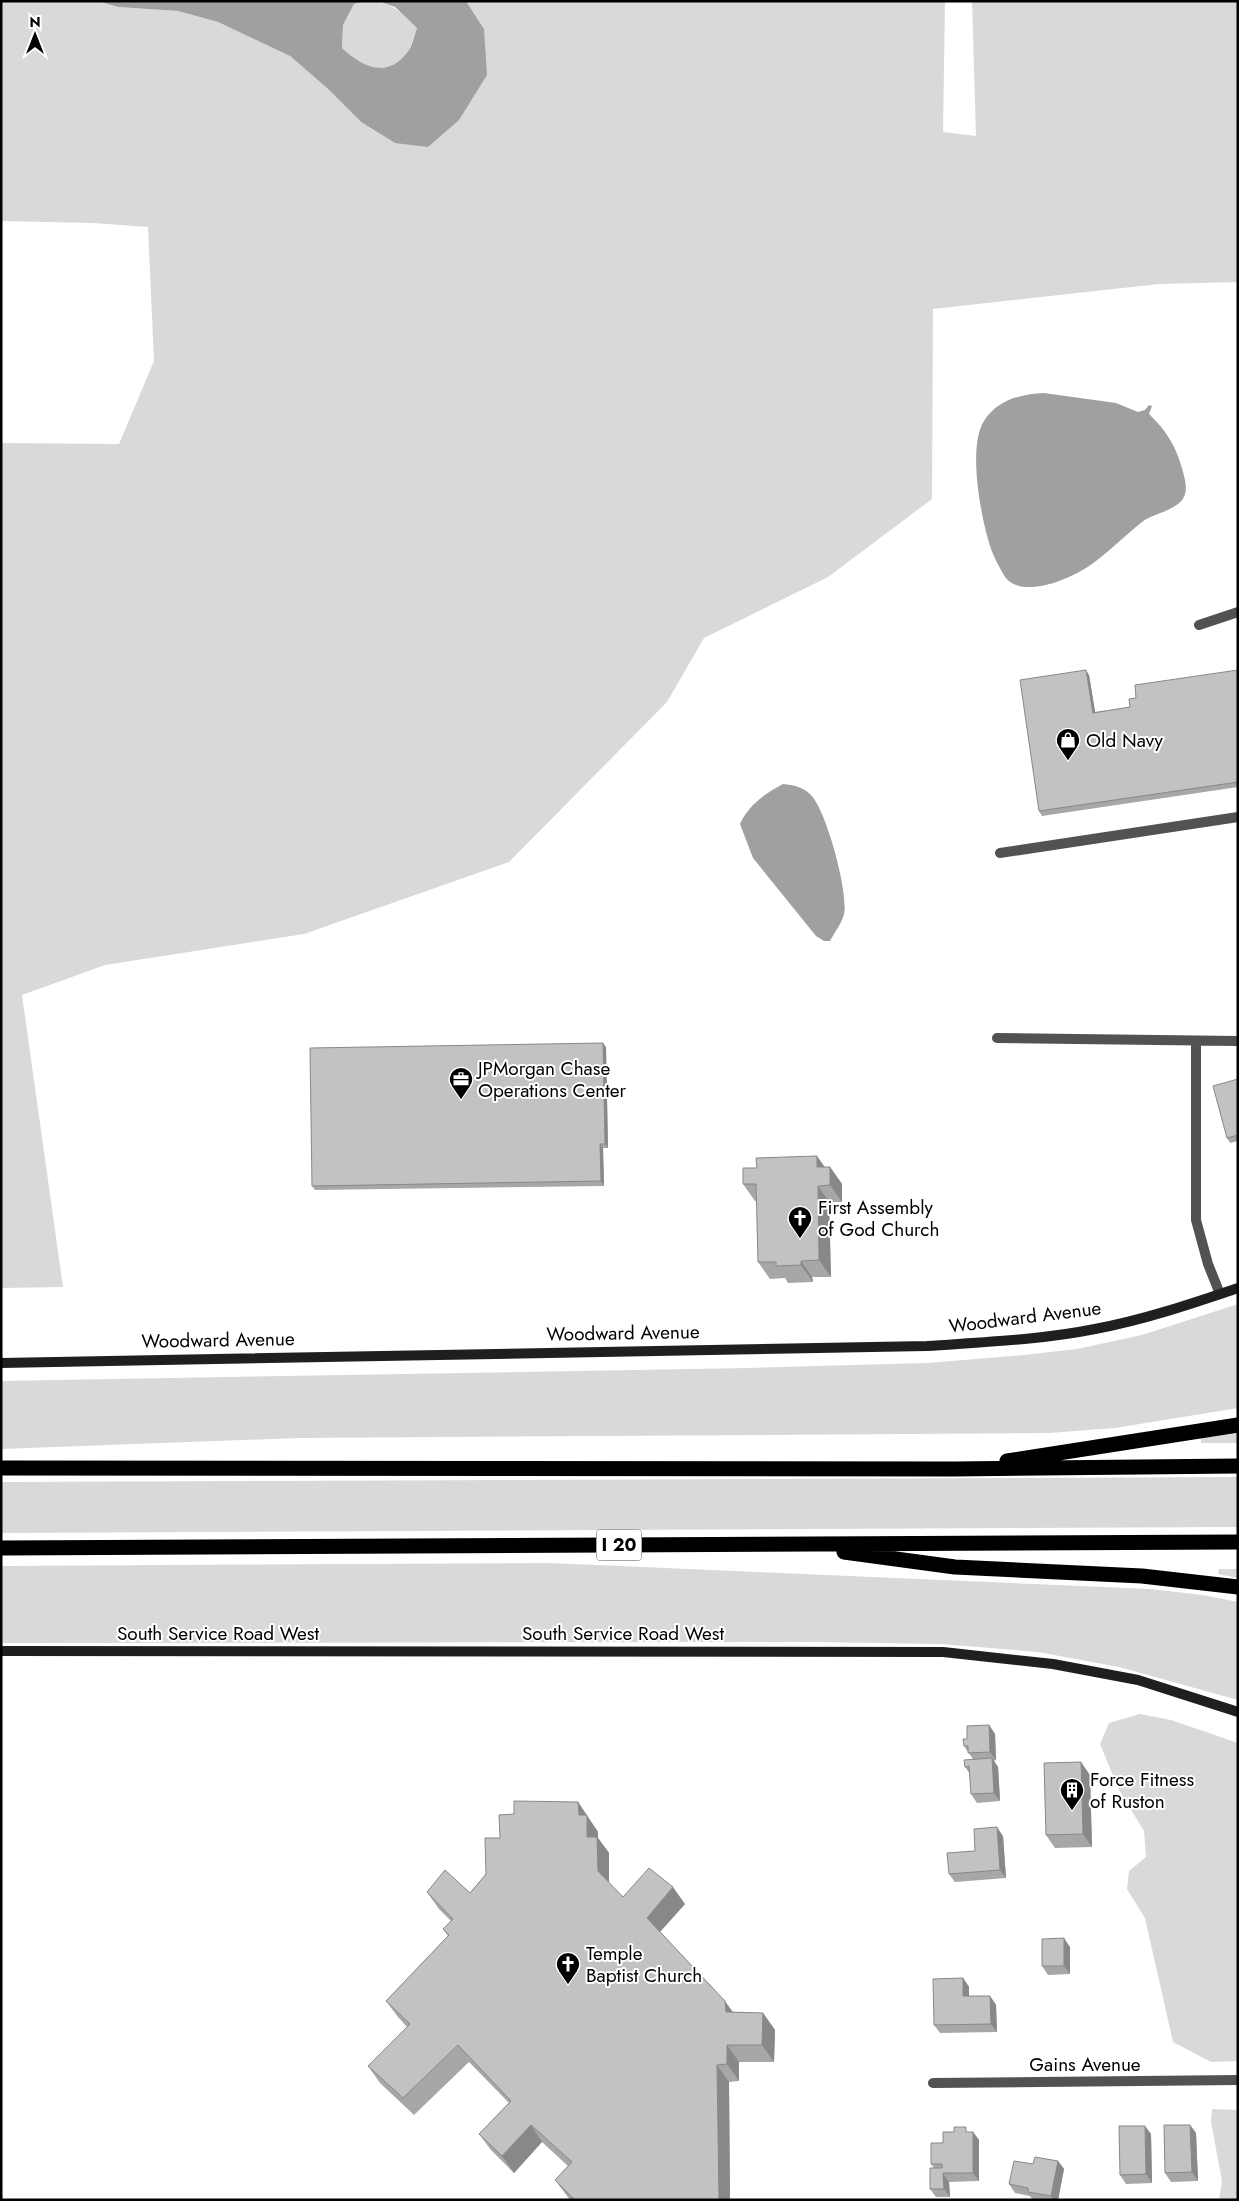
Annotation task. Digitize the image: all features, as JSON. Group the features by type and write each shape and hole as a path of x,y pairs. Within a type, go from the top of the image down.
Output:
{"highway":[{"path":"954,1469 1238,1425"},
{"path":"1,1468 954,1469 1238,1466"},
{"name":"I 20","path":"1,1548 1238,1542"},
{"path":"790,1544 955,1567 1142,1576 1238,1588"}],"main road":[{"name":"Woodward Avenue","path":"1,1363 927,1346 1039,1338 1094,1329 1149,1316 1238,1288"},
{"name":"South Service Road West","path":"1,1651 943,1652 1054,1664 1138,1680 1238,1712"}],"street":[{"path":"1199,625 1238,612"},
{"path":"1000,852 1238,816"},
{"path":"997,1038 1238,1042"},
{"path":"1196,1042 1196,1220 1208,1264 1220,1294"},
{"name":"Gains Avenue","path":"933,2083 1238,2080"}],"shaded area":[{"path":"1,1 98,1 118,7 178,11 218,22 290,56 327,88 361,122 395,143 484,29 466,1 945,1 943,132 976,136 972,1 1238,1 1238,282 1159,284 933,309 932,499 828,577 704,638 667,702 509,862 304,934 105,965 22,995 63,1287 1,1288 1,443 119,444 154,361 148,227 93,223 1,221"},
{"path":"98,1 365,1 354,4 343,25 342,48 365,64 382,68 398,62 406,54 417,28 395,7 378,1 466,1 484,29 487,75 459,120 428,147 395,143 361,122 327,88 290,56 218,22 178,11 118,7"},
{"path":"365,1 389,5 400,12 417,28 408,53 395,66 378,68 358,63 342,48 343,25 354,4"},
{"path":"1044,393 1116,403 1138,412 1145,410 1149,405 1152,406 1149,414 1166,433 1178,455 1186,491 1182,499 1173,508 1142,522 1101,557 1078,573 1045,585 1022,587 1005,577 989,544 979,496 976,462 977,446 979,432 984,421 996,408 1010,399"},
{"path":"783,784 798,787 811,795 823,817 835,852 845,903 843,917 830,941 824,941 816,936 753,858 740,824 743,817 758,800"},
{"path":"1238,1304 1238,1408 1115,1428 1049,1433 299,1438 1,1449 1,1381 748,1368 927,1363 1077,1349 1142,1335"},
{"path":"1238,1429 1238,1443 1201,1443 1201,1437"},
{"path":"1238,1477 1238,1527 1,1533 1,1482"},
{"path":"549,1563 1150,1589 1203,1595 1238,1602 1238,1700 1119,1667 1038,1652 941,1644 812,1642 1,1643 1,1566"},
{"path":"1219,1569 1238,1569 1238,1578 1218,1574"},
{"path":"1140,1714 1171,1720 1238,1743 1238,2061 1211,2062 1173,2042 1145,1918 1127,1889 1129,1871 1146,1857 1144,1831 1119,1790 1100,1744 1109,1723"},
{"path":"1212,2109 1238,2110 1238,2200 1219,2200 1222,2181 1211,2122"}],"building":[{"path":"1086,670 1093,713 1130,707 1129,699 1136,698 1135,685 1238,670 1238,782 1039,811 1020,680"},
{"name":"JPMorgan Chase Operations Center","path":"603,1043 605,1144 600,1144 601,1181 312,1186 310,1048"},
{"path":"1238,1079 1238,1135 1227,1138 1213,1086"},
{"name":"First Assembly of God Church","path":"817,1156 817,1167 830,1167 830,1185 818,1186 819,1260 801,1261 801,1265 776,1266 776,1262 758,1262 756,1184 743,1184 743,1168 757,1168 756,1158"},
{"path":"989,1725 990,1752 968,1753 968,1746 964,1746 963,1739 967,1739 967,1726"},
{"path":"992,1758 994,1793 971,1794 969,1766 965,1767 964,1760"},
{"name":"Force Fitness of Ruston","path":"1081,1762 1083,1834 1046,1835 1044,1763"},
{"name":"Temple Baptist Church","path":"514,1801 578,1802 579,1815 587,1815 587,1837 597,1837 598,1871 623,1897 649,1868 673,1887 647,1918 725,2001 726,2012 763,2013 762,2045 727,2045 727,2064 717,2065 718,2200 575,2200 555,2180 572,2162 531,2125 502,2156 479,2134 511,2101 458,2045 403,2098 368,2066 410,2024 386,2001 449,1935 443,1929 453,1919 427,1892 445,1870 470,1893 486,1874 485,1838 500,1838 499,1815 514,1814"},
{"path":"997,1827 1000,1870 949,1874 947,1853 975,1851 974,1829"},
{"path":"1064,1938 1064,1966 1042,1966 1042,1939"},
{"path":"963,1978 963,1996 990,1996 991,2024 934,2025 933,1979"},
{"path":"1164,2125 1190,2125 1192,2172 1165,2173"},
{"path":"1119,2126 1145,2126 1146,2174 1120,2175"},
{"path":"954,2127 966,2127 966,2132 973,2132 973,2173 943,2173 944,2189 930,2189 930,2168 942,2168 942,2164 931,2164 931,2143 943,2143 943,2132 954,2132"},
{"path":"1035,2157 1058,2161 1051,2196 1028,2192 1028,2188 1009,2184 1014,2161 1033,2164"}],"place":[{"name":"Old Navy","path":"1068,761"},
{"name":"JPMorgan Chase Operations Center","path":"461,1100"},
{"name":"First Assembly of God Church","path":"800,1239"},
{"name":"Force Fitness of Ruston","path":"1072,1811"},
{"name":"Temple Baptist Church","path":"568,1985"}]}
